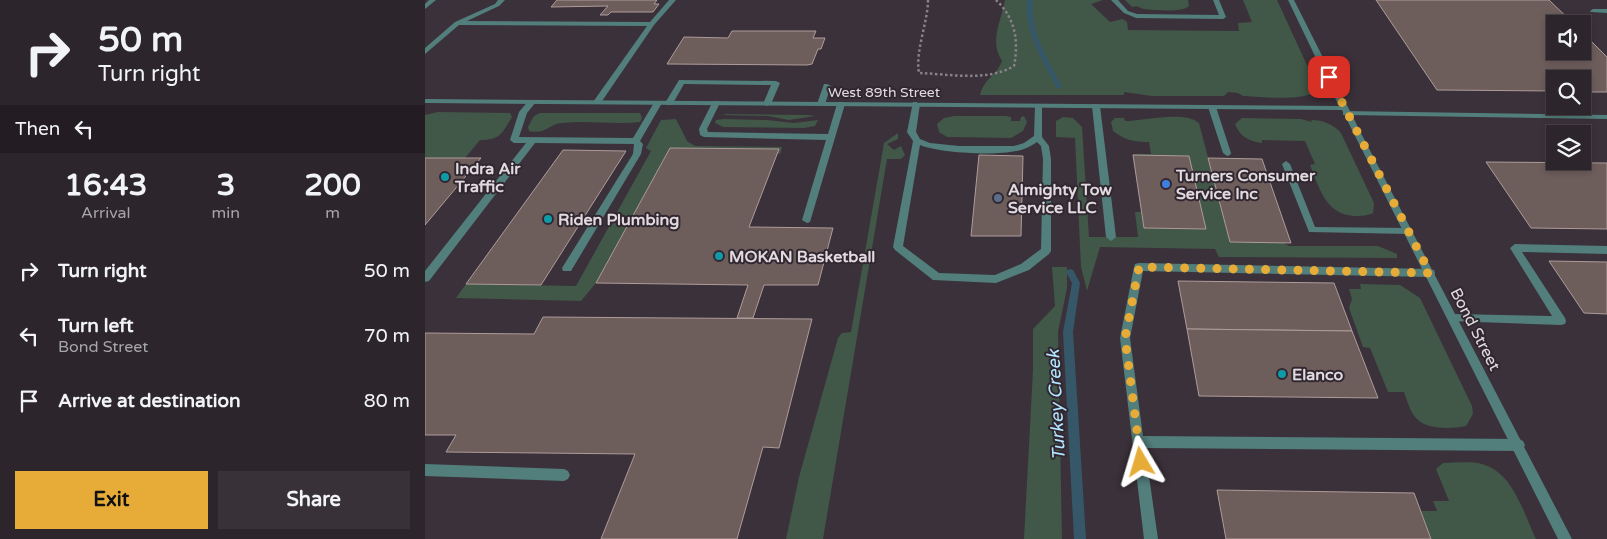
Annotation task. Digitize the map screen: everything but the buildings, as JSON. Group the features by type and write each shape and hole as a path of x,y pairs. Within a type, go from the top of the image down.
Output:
{"street":[{"path":"425,7 433,0"},
{"path":"425,52 457,23 497,5 502,0"},
{"path":"597,102 652,24 673,0"},
{"path":"1114,0 1127,12 1136,16 1223,17 1216,0"},
{"name":"Bond Street","path":"1291,0 1345,111 1519,445 1565,539"},
{"path":"1593,11 1607,11"},
{"path":"457,23 652,24"},
{"path":"669,103 682,82 776,83 767,104"},
{"path":"821,104 827,86"},
{"name":"West 89th Street","path":"425,101 1212,107 1607,117"},
{"path":"532,102 523,112 514,140 636,140"},
{"path":"636,140 658,103"},
{"path":"716,103 703,129 703,133 707,135 831,137"},
{"path":"807,220 841,104"},
{"path":"916,104 911,134 916,142 932,148 1015,149 1027,145 1038,137"},
{"path":"916,142 898,247 937,277 996,279 1025,267 1046,251 1047,159 1045,146 1038,137 1039,106"},
{"path":"1096,106 1111,237"},
{"path":"1212,107 1227,153"},
{"path":"425,278 533,140"},
{"path":"567,268 637,154 639,144 636,140"},
{"path":"1286,164 1311,230 1408,231"},
{"path":"1453,318 1561,321 1515,248 1607,250"},
{"path":"1151,539 1125,338 1139,267 1430,273"},
{"path":"1138,442 1519,445"},
{"path":"425,470 565,475"}],"path":[{"path":"928,0 927,16 921,30 920,58 917,68 919,73 979,75 1004,72 1014,66 1017,55 1014,30 1009,13 996,0"}],"green space":[{"path":"1005,0 1103,0 1091,4 1110,22 1123,19 1127,22 1128,30 1239,31 1238,23 1252,22 1243,0 1277,0 1318,89 1305,96 1283,98 1243,96 1238,93 1228,92 1224,96 1152,96 1124,92 1124,95 980,95 985,84 997,71 1002,61 998,54 996,39"},
{"path":"1125,0 1188,0 1189,6 1181,10 1144,9 1137,6 1132,7"},
{"path":"438,112 510,113 512,117 497,137 480,140 465,158 425,158 425,115"},
{"path":"540,113 640,113 642,118 640,122 630,123 562,123 553,125 540,132 529,131 528,127 534,116"},
{"path":"722,115 815,116 789,120 768,116"},
{"path":"954,116 1006,116 1011,117 1011,121 1020,121 1021,117 1024,116 1027,122 1023,131 1011,138 947,137 939,132 937,124 944,118"},
{"path":"1063,117 1073,118 1082,127 1089,237 1138,237 1135,212 1141,212 1144,228 1206,229 1189,156 1133,155 1151,154 1149,142 1134,141 1121,137 1113,131 1111,122 1115,118 1124,118 1125,121 1184,117 1199,123 1230,242 1284,243 1289,246 1378,246 1397,254 1397,258 1219,257 1215,249 1100,247 1087,291 1081,267 1075,138 1056,137 1056,121"},
{"path":"1242,118 1301,119 1312,122 1311,120 1315,120 1335,127 1341,133 1374,203 1373,213 1354,216 1336,210 1330,205 1320,190 1310,165 1315,164 1305,141 1262,140 1262,143 1253,141 1242,135 1235,124"},
{"path":"676,119 687,141 695,146 782,147 780,154 777,154 779,149 670,148 596,283 581,301 456,298 466,284 576,286 651,151 646,148 661,120"},
{"path":"716,120 794,123 818,120 815,126 804,128 723,127 715,123"},
{"path":"898,133 898,139 887,144 894,150 901,146 905,155 901,159 887,159 823,539 786,539 799,477 838,338 842,333 851,332 884,143"},
{"path":"1052,267 1067,267 1067,288 1058,332 1062,539 1024,539 1033,370 1033,329 1055,306"},
{"path":"1360,284 1400,285 1420,298 1472,406 1473,414 1466,426 1447,428 1426,425 1420,422 1414,415 1404,392 1388,392 1370,348 1363,347 1349,308 1352,299 1349,289 1361,289"},
{"path":"1468,462 1493,468 1510,485 1522,506 1536,539 1431,539 1421,511 1437,511 1433,501 1449,501 1436,469 1443,463"}],"waterway":[{"name":"Turkey Creek","path":"1030,0 1029,11 1033,33 1059,87"},
{"name":"Turkey Creek","path":"1070,272 1076,283 1068,332 1080,539"}],"place":[{"name":"Indra Air Traffic","path":"445,177"},
{"name":"Turners Consumer Service Inc","path":"1166,184"},
{"name":"Almighty Tow Service LLC","path":"998,198"},
{"name":"Riden Plumbing","path":"548,219"},
{"name":"MOKAN Basketball","path":"719,256"},
{"name":"Elanco","path":"1282,374"}],"route":[{"path":"1141,462 1125,338 1139,267 1430,273 1359,141 1329,77"}]}
